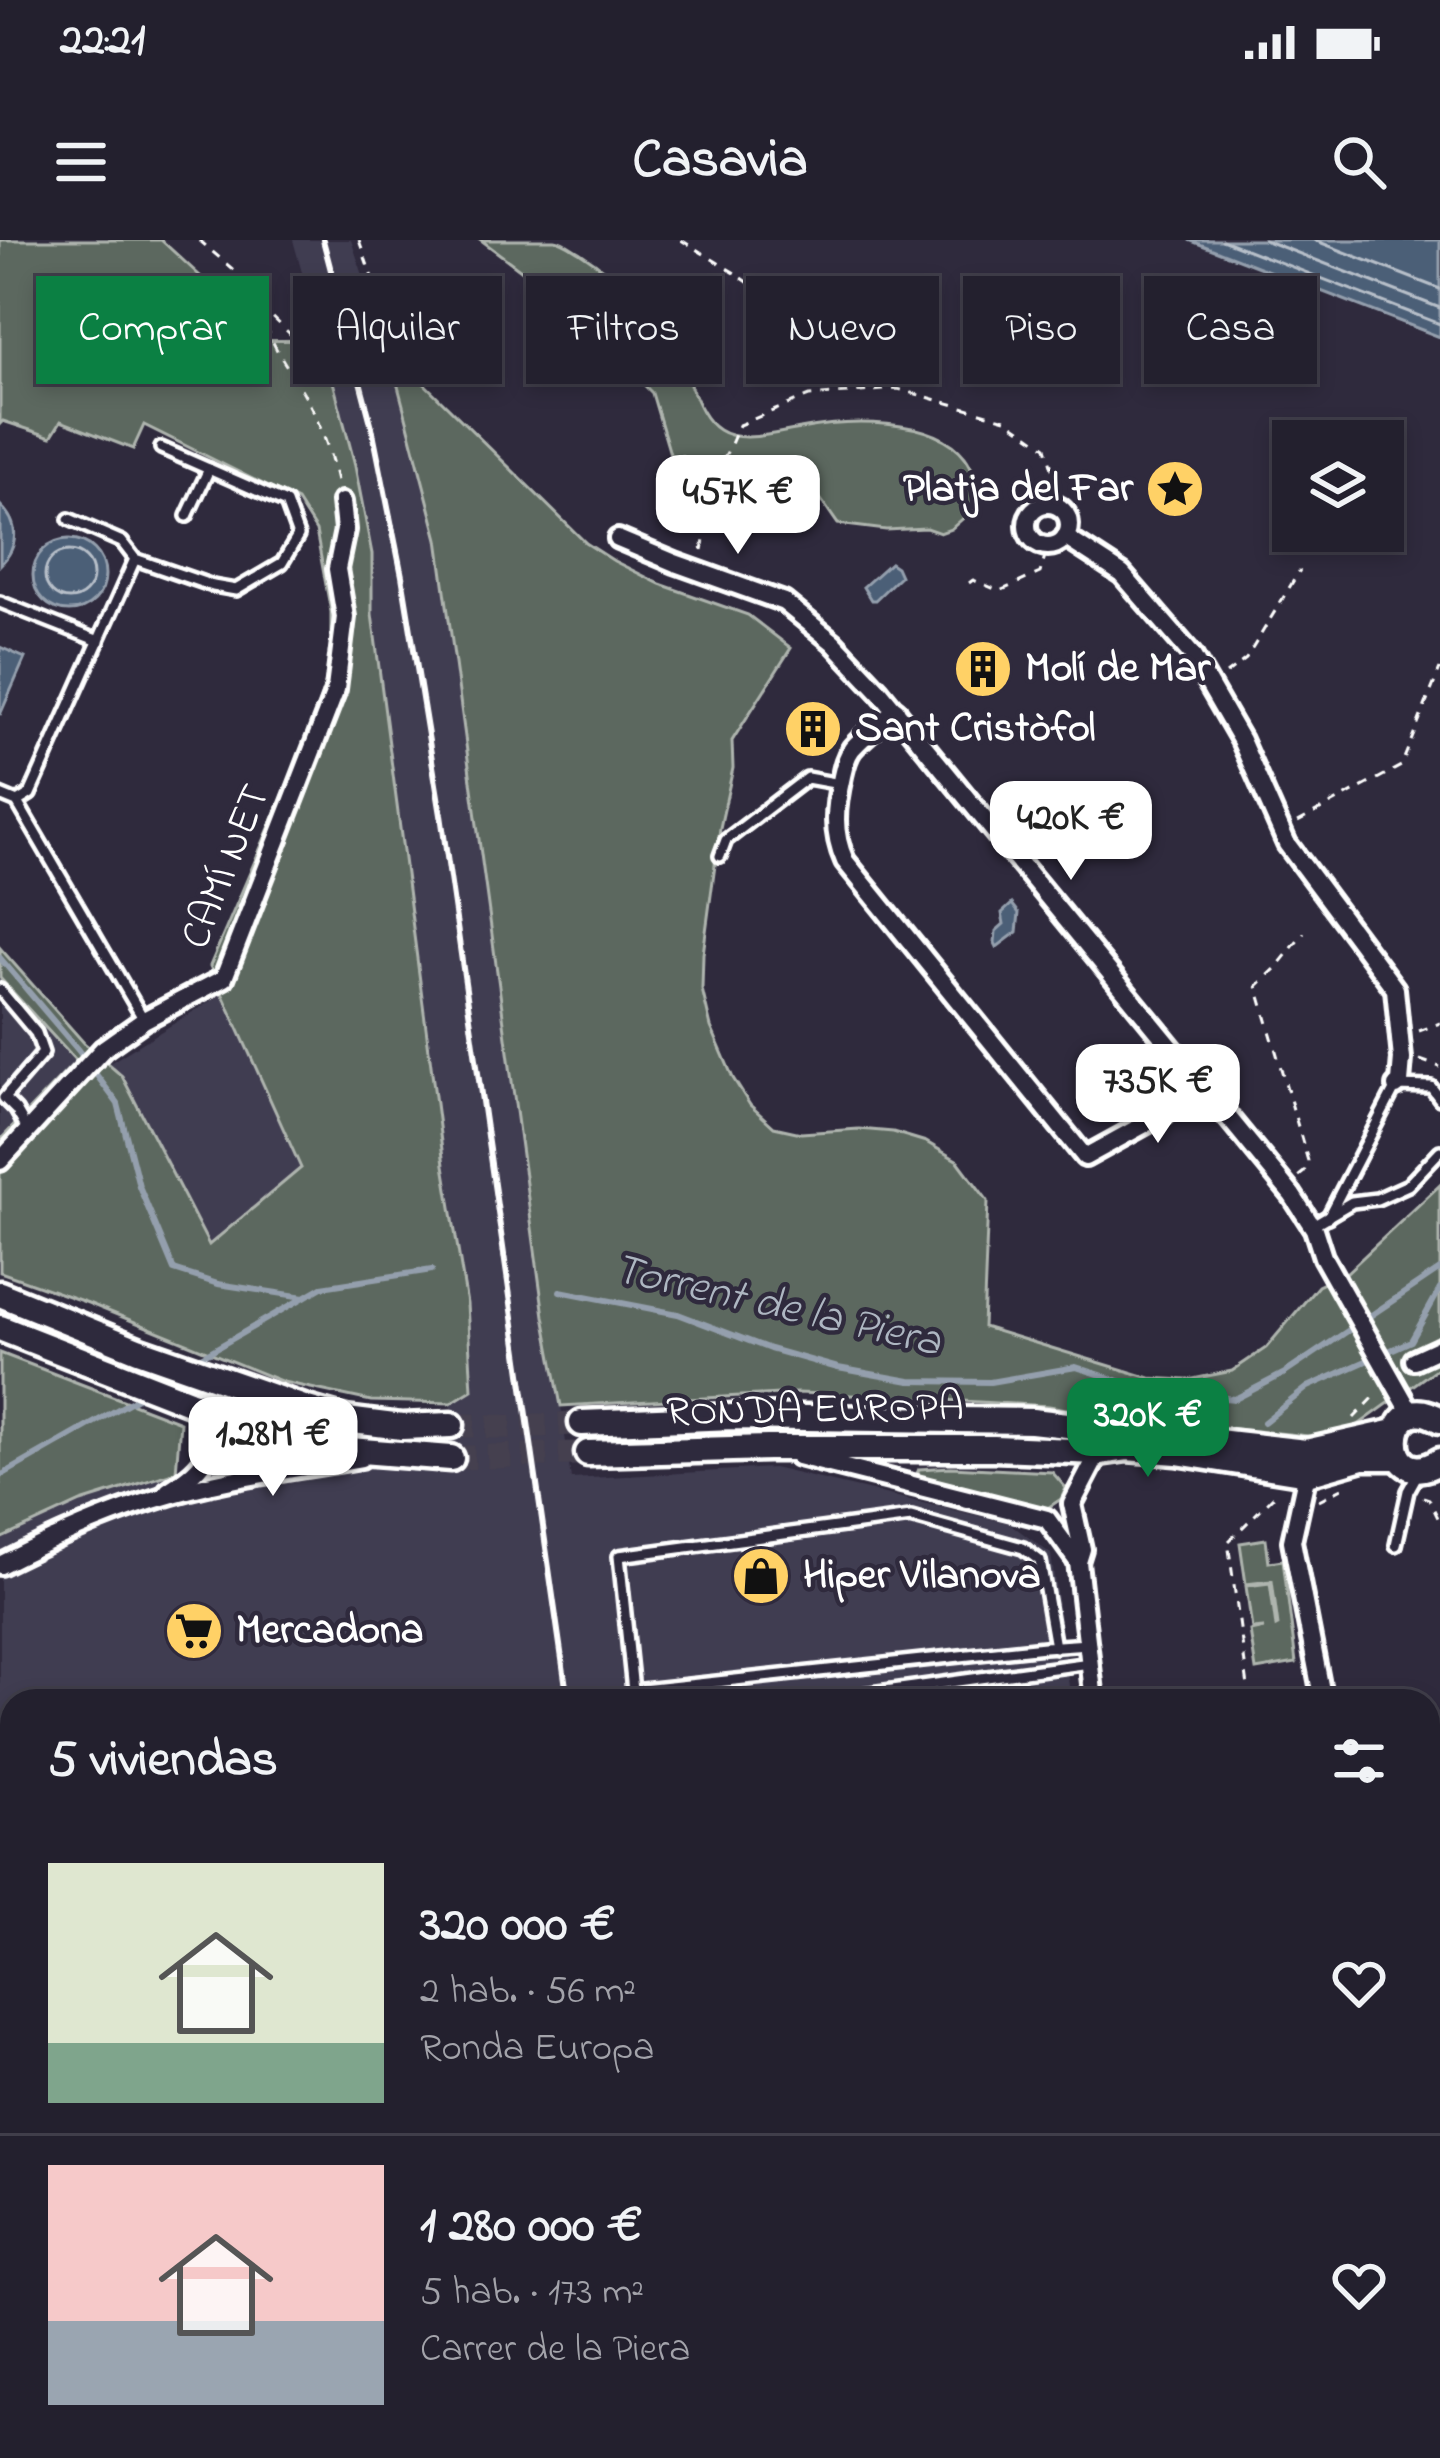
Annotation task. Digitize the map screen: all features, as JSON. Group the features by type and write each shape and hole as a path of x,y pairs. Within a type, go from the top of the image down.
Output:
{"street":[{"name":"CAMÍ NET","path":"0,1161 103,1049 144,1020 224,979 336,689 345,616 337,569 345,530 342,502"},
{"path":"1057,541 1069,529 1064,511 1047,504 1037,506 1028,518 1031,537 1039,543 1057,541 1121,574 1192,655 1241,740 1281,832 1395,988 1402,1059 1396,1087"},
{"path":"618,539 784,602 833,642 896,710 1292,1195 1321,1223 1323,1258 1393,1379 1425,1447"},
{"path":"896,710 851,750 836,797 835,831 845,861 1084,1157 1207,1090"},
{"path":"0,1294 137,1350 346,1420 403,1427 451,1425"},
{"path":"0,1328 291,1438 336,1449 451,1458"},
{"path":"1414,1360 1440,1348"},
{"path":"156,1498 199,1472 208,1452 201,1417 186,1401"},
{"name":"RONDA EUROPA","path":"582,1424 734,1417 1032,1420 1306,1452 1425,1447"},
{"name":"RONDA EUROPA","path":"588,1453 768,1448 1099,1452 1126,1448 1307,1473 1425,1447"},
{"path":"768,1448 1047,1519 1078,1562"},
{"path":"1047,1519 1072,1504 1099,1452"},
{"path":"0,1564 156,1498 380,1454"},
{"path":"1307,1473 1292,1541 1321,1689"},
{"path":"1072,1504 1082,1549 1078,1562 1093,1689"}],"lane":[{"path":"69,519 122,542 135,560 213,586 236,590 282,563 298,536 286,503 161,448"},
{"path":"187,516 209,470"},
{"path":"17,802 30,794 135,560"},
{"path":"0,602 99,641"},
{"path":"720,856 726,840 807,778 840,784"},
{"path":"0,795 17,802 144,1020"},
{"path":"0,990 36,1033 43,1053 4,1098 28,1131"},
{"path":"1321,1223 1396,1087 1431,1087 1440,1099"},
{"path":"1321,1223 1352,1202 1377,1199 1408,1185 1440,1151"},
{"path":"1396,1545 1408,1491 1425,1447"},
{"path":"633,1689 619,1556 911,1517 1024,1548 1040,1561 1055,1647"},
{"path":"651,1689 1044,1646 1089,1654"},
{"path":"883,1689 1089,1654"}],"path":[{"path":"199,240 239,276"},
{"path":"269,314 290,334 309,335 385,315 359,240"},
{"path":"681,240 898,389 1006,419 1033,438 1046,448 1057,506"},
{"path":"269,337 308,400 342,502"},
{"path":"701,552 707,526 675,488 683,484 676,471 678,457 686,454 708,468 721,461 739,425 809,396 898,389"},
{"path":"968,583 973,580 1000,591 1040,573 1057,541"},
{"path":"1210,686 1246,659 1300,570"},
{"path":"1281,832 1401,766 1440,669"},
{"path":"1297,1178 1308,1161 1257,986 1304,933"},
{"path":"1400,1037 1440,1022"},
{"path":"1349,1423 1393,1379"},
{"path":"1425,1447 1440,1496"},
{"path":"1248,1689 1228,1542 1276,1494"}],"shaded area":[{"path":"0,240 161,240 200,276 36,276 36,384 269,384 269,341 293,340 293,384 334,384 372,554 372,614 444,1165 467,1304 472,1390 451,1403 371,1401 283,1382 0,1272 0,1140 76,1061 0,978 0,948 85,1044 122,1076 209,1245 301,1168 210,966 305,744 331,666 331,612 316,531 297,501 144,425 133,449 61,421 51,437 3,421 0,424"},
{"path":"293,240 351,240 363,276 303,276"},
{"path":"481,240 555,240 610,276 529,276"},
{"path":"333,384 397,384 438,539 544,1316 571,1479 773,1468 1009,1523 1051,1554 1069,1689 0,1689 0,1539 81,1502 176,1472 260,1458 457,1468 451,1403 472,1390 467,1304 444,1165 372,614 372,554"},
{"path":"397,384 425,384 586,543 660,584 748,615 791,648 732,741 733,768 703,954 702,989 711,1027 750,1105 774,1127 801,1133 893,1132 926,1142 958,1161 988,1201 983,1327 1150,1378 1188,1380 1232,1371 1266,1348 1318,1286 1346,1273 1440,1185 1440,1366 1350,1431 1330,1438 1119,1418 1049,1406 875,1396 797,1393 561,1406 544,1316 438,539"},
{"path":"643,384 689,384 713,425 728,434 748,437 864,423 932,434 965,457 986,498 940,533 926,528 886,530 838,524 802,474 785,466 758,471 717,492 691,497 670,454 652,393"},
{"path":"0,978 76,1061 0,1140"},
{"path":"222,994 301,1167 210,1245 122,1077 108,1064"},
{"path":"0,1353 180,1422 176,1472 81,1502 0,1539"},
{"path":"919,1469 1052,1472 1066,1488 1061,1499 1043,1511 915,1478"},
{"path":"1266,1539 1269,1562 1283,1560 1296,1663 1256,1670 1250,1631 1264,1628 1252,1629 1246,1586 1270,1583 1278,1626 1272,1581 1246,1584 1240,1543"}],"water":[{"path":"1189,240 1440,240 1440,337 1317,289 1317,276 1282,276"},
{"path":"0,505 15,535 0,565"},
{"path":"69,539 95,549 105,575 95,601 69,611 43,601 33,575 43,549"},
{"path":"890,563 900,576 871,600 863,587"},
{"path":"0,647 25,658 0,715"},
{"path":"1012,904 1019,913 1017,932 997,947 1002,913"}],"waterway":[{"path":"0,958 118,1104 139,1186 174,1270 218,1284 304,1297"},
{"name":"Torrent de la Piera","path":"560,1291 678,1314 770,1349 910,1381 990,1382 1076,1367 1151,1391 1235,1399 1285,1373 1440,1269"},
{"name":"Torrent de la Piera","path":"194,1361 322,1287 432,1270"},
{"path":"1264,1422 1308,1387 1411,1341 1440,1289"},
{"name":"Torrent de la Piera","path":"0,1476 148,1392"}],"tunnel":[{"path":"451,1425 582,1423"},
{"path":"451,1458 588,1453"}],"railway":[{"path":"323,240 372,427 402,576 441,815 566,1689"}],"place":[{"name":"Platja del Far","path":"1175,489"},
{"name":"Molí de Mar","path":"983,669"},
{"name":"Sant Cristòfol","path":"813,729"},
{"name":"Hiper Vilanova","path":"761,1576"},
{"name":"Mercadona","path":"194,1631"}]}
